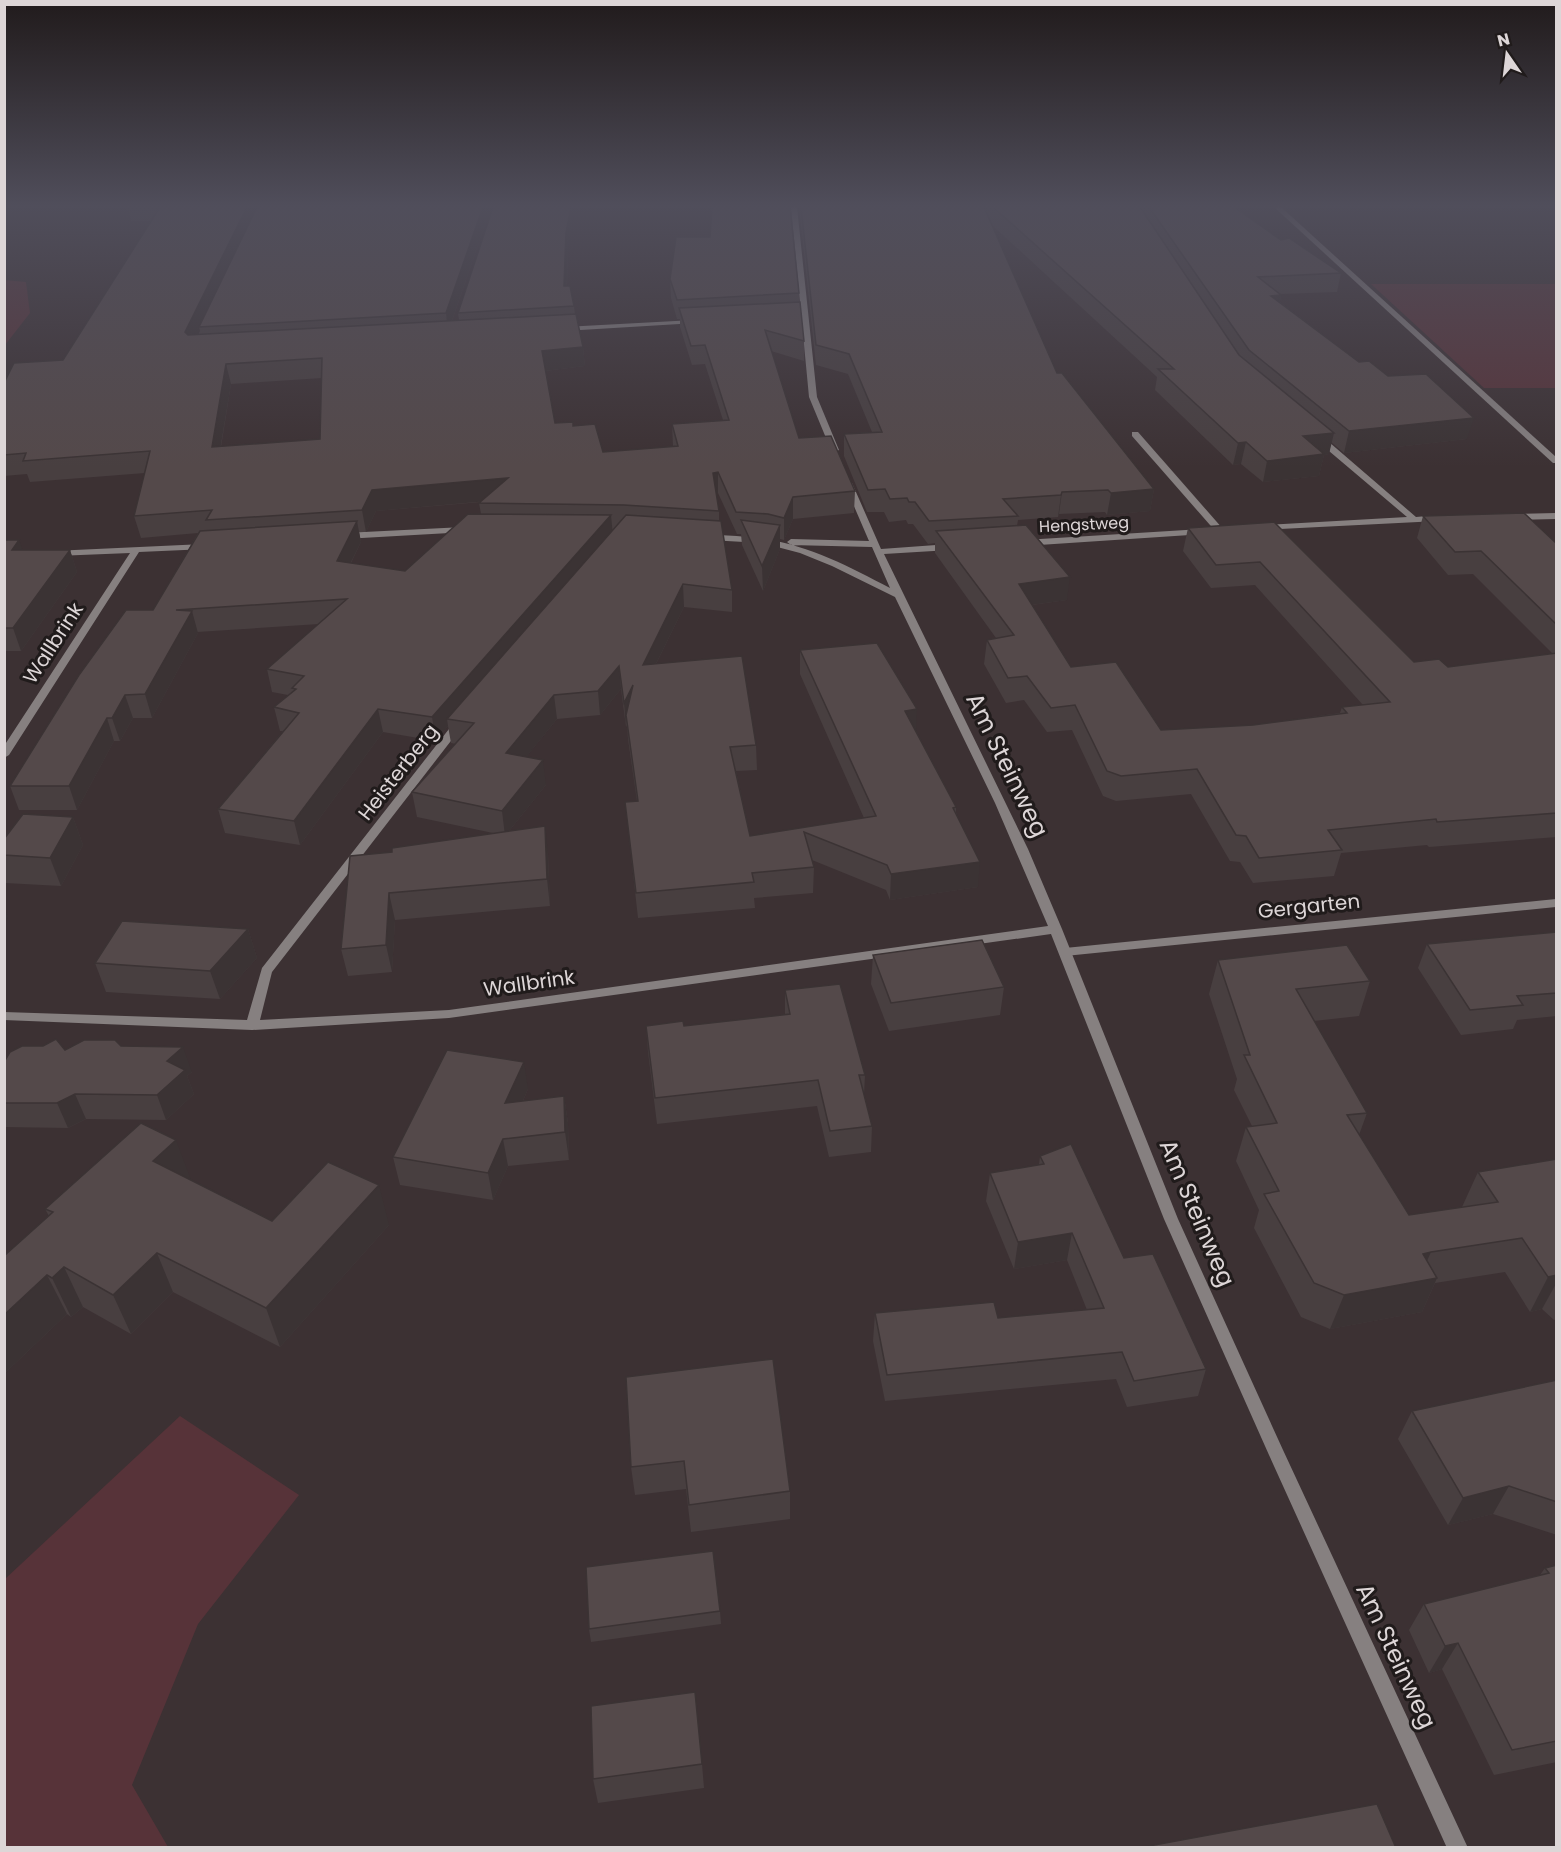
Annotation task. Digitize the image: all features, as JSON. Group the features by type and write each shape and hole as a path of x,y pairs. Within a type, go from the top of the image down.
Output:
{"street":[{"path":"804,293 813,398 839,460"},
{"path":"1372,293 1557,461"},
{"path":"794,316 806,316"},
{"path":"559,330 700,322"},
{"path":"1310,430 1414,519"},
{"path":"1135,434 1220,531"},
{"name":"Am Steinweg","path":"843,471 875,548 981,762 1056,929 1169,1214 1265,1430 1458,1848"},
{"path":"1497,518 1557,516"},
{"path":"1254,529 1450,518"},
{"path":"333,537 472,530"},
{"name":"Hengstweg","path":"1019,543 1232,530"},
{"path":"697,536 875,548 960,547"},
{"path":"768,541 802,550 848,569 898,596"},
{"path":"40,554 135,552 217,546"},
{"name":"Wallbrink","path":"4,754 135,552"},
{"name":"Heisterberg","path":"252,1024 266,971 465,716"},
{"name":"Gergarten","path":"1065,952 1557,903"},
{"name":"Wallbrink","path":"4,1016 252,1024 449,1014 1056,929"}],"shaded area":[{"path":"5,293 27,293 30,313 5,345"},
{"path":"1381,293 1556,293 1556,388 1484,388"},
{"path":"180,1416 299,1495 198,1624 132,1785 168,1847 5,1847 5,1579"}],"building":[{"path":"105,293 204,293 185,332 188,335 576,314 583,347 542,351 555,423 573,422 573,426 595,424 603,452 678,446 672,424 729,420 705,345 691,346 679,308 800,302 804,341 765,330 799,438 831,436 855,491 793,497 784,518 768,514 736,512 718,472 713,473 719,511 624,505 479,503 508,478 372,490 362,510 206,520 212,510 134,516 150,451 23,461 26,453 4,455 4,381 14,363 63,360","holes":["322,358 320,439 212,447 226,364"]},
{"path":"215,293 453,293 446,313 199,327"},
{"path":"464,293 571,293 574,306 458,313"},
{"path":"675,293 792,293 677,300"},
{"path":"810,293 1022,293 1057,373 1062,373 1154,489 1111,493 1108,490 1062,492 1061,495 1003,499 1018,516 929,521 915,502 909,502 907,498 890,499 885,489 868,490 844,434 882,432 849,354 816,345"},
{"path":"1090,293 1198,293 1239,355 1334,433 1303,436 1324,454 1267,461 1246,442 1238,443 1158,369 1174,369"},
{"path":"1209,293 1279,293 1281,295 1271,296 1359,362 1369,361 1388,376 1426,374 1474,418 1349,431 1249,350"},
{"path":"1524,513 1557,544 1557,625 1481,551 1455,552 1423,516"},
{"path":"468,514 611,515 432,717 378,709 294,821 218,809 299,713 274,707 296,689 292,688 304,676 267,669 347,599 176,610 192,611 145,694 125,695 112,718 107,718 69,786 10,786 79,675 126,610 153,610 200,531 357,521 337,561 405,571"},
{"path":"626,515 721,521 732,590 683,584 643,665 742,656 756,745 730,747 750,836 876,816 800,650 877,643 917,709 905,711 956,807 953,808 980,862 891,874 887,865 804,832 814,867 752,873 754,882 636,893 625,802 638,801 626,715 633,685 624,703 619,666 598,691 554,695 506,753 543,760 502,811 412,792 474,723 447,719"},
{"path":"741,520 780,525 762,566"},
{"path":"1274,522 1414,662 1439,659 1448,667 1557,653 1557,813 1437,822 1436,819 1328,830 1342,850 1259,858 1246,836 1236,835 1197,769 1121,776 1107,771 1075,705 1051,708 1027,676 1008,678 987,640 1014,635 936,531 1026,525 1070,577 1019,584 1071,667 1116,662 1161,730 1253,725 1347,713 1342,707 1390,702 1260,562 1216,565 1188,528"},
{"path":"4,540 19,540 12,550 70,550 13,628 4,628"},
{"path":"23,814 73,817 50,858 4,855 4,839"},
{"path":"545,826 547,879 389,893 386,945 341,949 350,856 392,852 392,848"},
{"path":"122,921 248,929 210,971 95,963"},
{"path":"1557,932 1557,993 1517,996 1523,1005 1470,1010 1427,944"},
{"path":"982,940 1004,987 891,1003 873,955"},
{"path":"1347,945 1370,981 1296,989 1367,1113 1347,1115 1409,1215 1498,1202 1478,1172 1557,1159 1557,1275 1548,1277 1522,1238 1423,1254 1437,1278 1344,1295 1314,1283 1264,1194 1279,1191 1246,1127 1277,1123 1244,1055 1250,1055 1218,960"},
{"path":"840,984 865,1075 859,1075 872,1126 830,1131 818,1080 655,1098 646,1026 683,1021 684,1026 790,1014 785,990"},
{"path":"56,1039 65,1050 84,1040 115,1040 121,1046 183,1047 167,1061 185,1070 157,1095 75,1094 57,1103 4,1103 4,1062 10,1052 22,1046 43,1046"},
{"path":"447,1050 524,1062 505,1103 564,1096 565,1132 503,1139 488,1173 393,1157"},
{"path":"141,1123 176,1140 153,1161 272,1221 328,1162 379,1185 266,1308 157,1253 113,1295 64,1267 52,1278 47,1275 4,1315 4,1256 53,1212 45,1209"},
{"path":"1071,1144 1124,1258 1153,1254 1206,1369 1134,1381 1122,1352 887,1375 875,1313 994,1302 998,1318 1104,1308 1072,1233 1018,1242 990,1173 1044,1164 1040,1156"},
{"path":"773,1359 790,1491 689,1505 684,1461 631,1467 626,1377"},
{"path":"1557,1380 1557,1502 1509,1486 1463,1498 1412,1411"},
{"path":"713,1551 720,1611 589,1629 586,1567"},
{"path":"1557,1565 1557,1741 1512,1750 1458,1643 1445,1646 1424,1604 1549,1573 1545,1568"},
{"path":"695,1692 702,1764 593,1779 591,1706"},
{"path":"1377,1804 1396,1848 1149,1848 1149,1846"}]}
